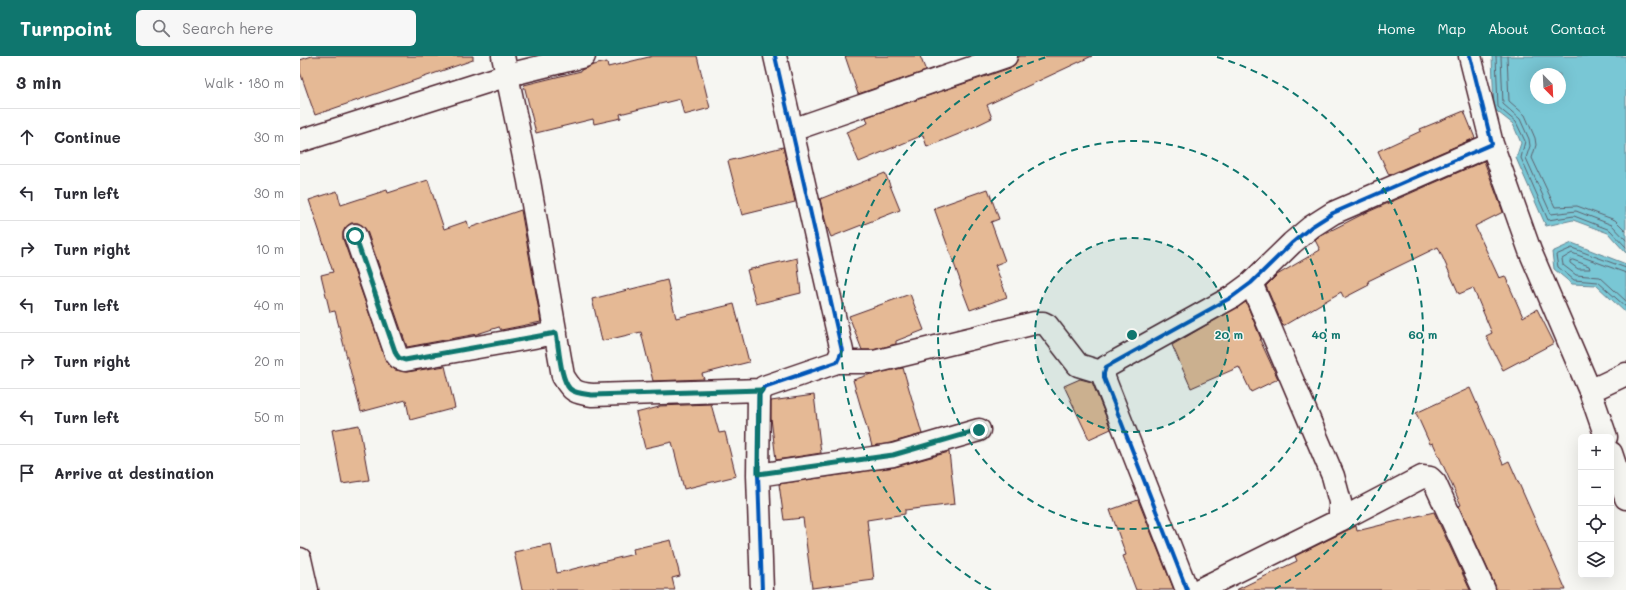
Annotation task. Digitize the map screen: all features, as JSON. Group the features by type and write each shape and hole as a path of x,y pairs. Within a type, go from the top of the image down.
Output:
{"street":[{"path":"300,141 505,66 584,56"},
{"path":"775,56 842,351 838,362"},
{"path":"792,130 1006,56"},
{"path":"1470,56 1492,144 1530,251 1590,391 1605,434"},
{"path":"505,66 531,189 563,376 570,388 580,393 592,395 762,390"},
{"path":"1187,590 1107,386 1104,373 1106,366 1232,298 1252,284 1292,243 1311,227 1333,213 1492,144"},
{"path":"355,236 396,354 399,358 405,360 556,333"},
{"path":"1252,284 1333,476 1340,502 1340,520"},
{"path":"762,590 758,474 759,394 764,387 838,362 874,362 1035,323 1043,323 1047,325 1078,365 1104,373"},
{"path":"1590,391 1626,374"},
{"path":"758,474 893,455 979,430"},
{"path":"1614,462 1626,498"},
{"path":"1199,590 1340,520 1422,477 1430,478 1435,483 1484,590"},
{"path":"300,559 307,590"}],"water":[{"path":"1492,56 1626,56 1626,253 1608,233 1573,220 1546,226 1516,158 1521,143 1513,124 1494,109"},
{"path":"1572,243 1626,264 1626,313 1596,285 1572,284 1554,269 1552,252"}],"building":[{"path":"312,56 473,56 473,60 315,115 300,72 300,60"},
{"path":"653,56 697,56 710,108 684,115 680,99 620,114 621,118 594,124 593,119 536,133 524,85 581,71 593,65 607,62 608,67"},
{"path":"845,56 920,56 926,71 858,94"},
{"path":"1092,56 987,105 992,118 959,134 927,147 923,135 859,162 846,132 868,123 866,117 1010,68 1015,64 1018,57"},
{"path":"1464,111 1475,138 1389,175 1378,151 1421,131 1420,129"},
{"path":"783,147 795,202 742,215 728,161"},
{"path":"1484,161 1503,212 1475,226 1499,278 1505,276 1523,317 1537,309 1554,343 1503,370 1486,336 1492,333 1473,288 1459,294 1438,247 1368,281 1369,285 1344,298 1341,292 1283,326 1266,286 1277,275 1320,250 1315,240 1318,237 1361,215"},
{"path":"885,173 900,210 831,237 820,199"},
{"path":"428,180 444,229 467,221 469,228 521,210 541,322 501,330 499,327 477,334 407,347 367,231 358,223 351,223 343,232 343,239 386,361 395,370 407,372 445,366 455,408 410,420 406,400 361,412 335,311 330,312 321,275 333,272 309,200 337,191 341,205 387,190 388,193"},
{"path":"988,189 999,219 991,222 1005,261 995,265 1007,297 970,310 934,208"},
{"path":"797,258 801,293 756,304 747,270"},
{"path":"667,280 676,318 734,304 749,362 702,374 704,379 653,381 641,332 602,341 592,299"},
{"path":"910,294 924,330 896,341 896,344 873,350 862,350 849,316"},
{"path":"1246,302 1261,339 1260,340 1278,379 1251,392 1239,367 1191,388 1172,345"},
{"path":"903,368 922,434 890,443 872,446 853,380 871,374"},
{"path":"1080,379 1092,382 1111,429 1089,439 1064,386"},
{"path":"1470,388 1503,464 1509,461 1566,590 1496,590 1459,506 1461,505 1433,443 1430,444 1416,413"},
{"path":"814,395 821,453 776,460 771,418 771,401"},
{"path":"711,404 719,433 725,432 736,476 684,489 672,442 645,448 636,413 659,406"},
{"path":"359,425 369,480 342,484 332,430"},
{"path":"949,452 955,504 905,510 905,514 867,520 874,580 812,588 803,518 784,520 779,484 895,467"},
{"path":"1138,500 1174,590 1136,590 1123,556 1126,555 1110,510"},
{"path":"1434,512 1470,590 1236,590 1297,561 1295,556 1356,526 1357,531"},
{"path":"671,540 680,576 672,578 675,590 522,590 514,552 551,544 557,573 634,554 633,549"}],"cycle path":[{"path":"762,590 758,475 759,394 764,387 837,362 842,351 775,56"},
{"path":"1187,590 1104,378 1106,367 1232,297 1251,283 1292,243 1311,227 1333,213 1492,144 1470,56"}],"route":[{"path":"355,236 396,354 399,358 405,360 556,333 563,376 570,388 580,393 592,395 762,390 759,394 758,474 893,455 979,430"}]}
